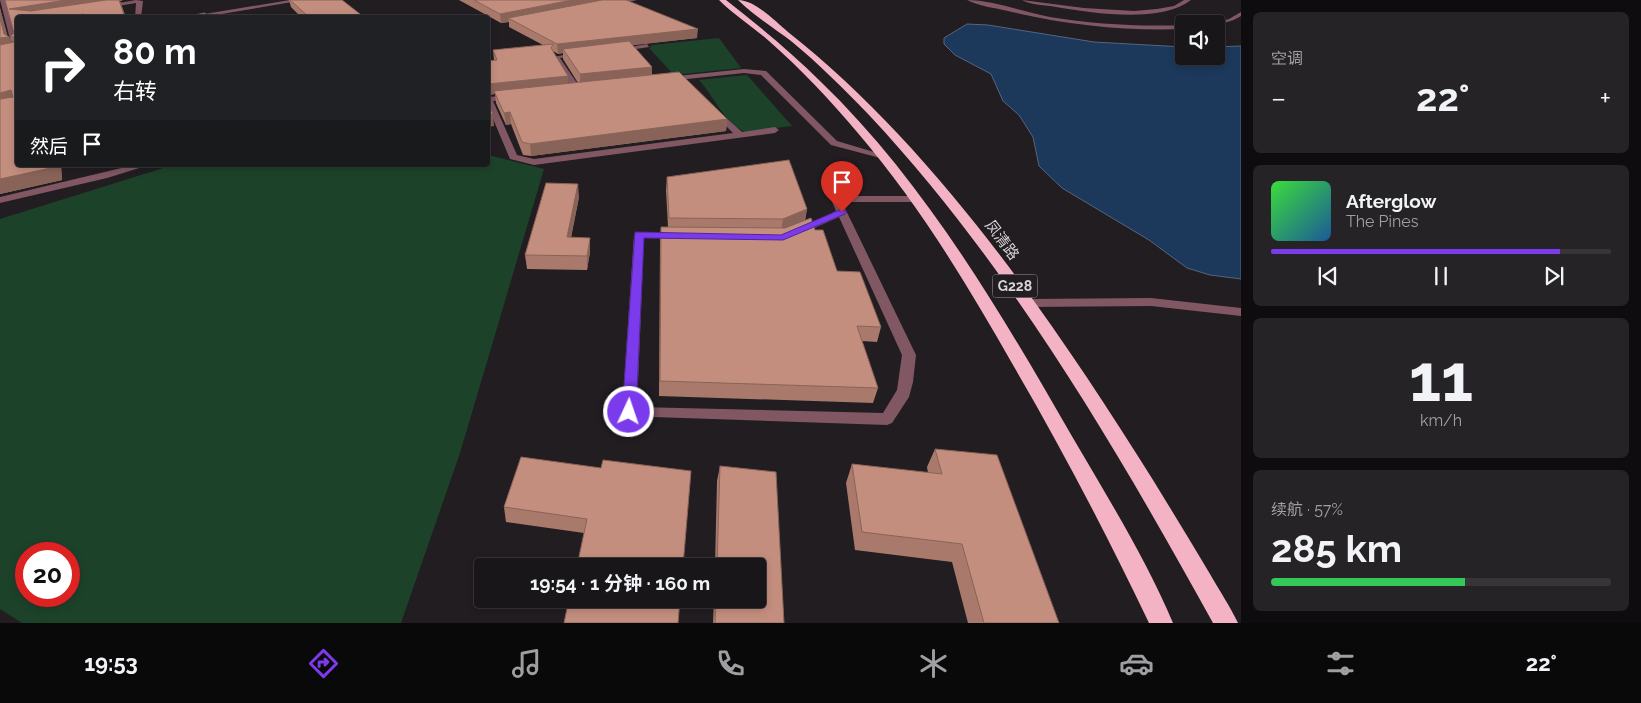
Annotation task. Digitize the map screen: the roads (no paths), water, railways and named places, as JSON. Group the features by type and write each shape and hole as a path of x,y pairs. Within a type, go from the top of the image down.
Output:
{"highway":[{"name":"G228","path":"722,0 759,29 808,72 880,155 956,259 1022,366 1072,454 1161,623"},
{"name":"凤清路","path":"741,0 811,53 859,98 900,141 956,209 1027,303 1122,446 1226,623"}],"street":[{"path":"12,45 3,3 48,0"},
{"path":"203,15 301,0"},
{"path":"607,5 634,0"},
{"path":"970,0 1013,11 1065,20 1123,26 1175,26"},
{"path":"1025,0 1078,9 1123,12 1174,8 1184,5 1188,0"},
{"path":"93,8 139,1 138,15"},
{"path":"1225,21 1241,14"},
{"path":"7,19 15,18"},
{"path":"611,50 647,46"},
{"path":"577,89 556,56 592,52"},
{"path":"654,81 744,71 763,73 834,143 880,155"},
{"path":"684,78 690,85"},
{"path":"567,90 587,88"},
{"path":"490,99 518,96"},
{"path":"490,105 498,130 513,157 534,162 775,130"},
{"path":"712,106 740,135"},
{"path":"102,167 104,176"},
{"path":"0,200 137,167"},
{"path":"687,236 639,234 629,412 887,419 901,402 908,380 909,355 836,199 913,198"},
{"path":"783,238 842,212"},
{"path":"1027,303 1151,302 1241,312"}],"water":[{"path":"967,24 988,25 1094,42 1175,46 1175,65 1225,65 1225,47 1241,46 1241,279 1210,275 1187,268 1149,240 1062,188 1039,166 1033,137 1019,115 1003,101 991,74 955,55 944,44 944,38"}]}
